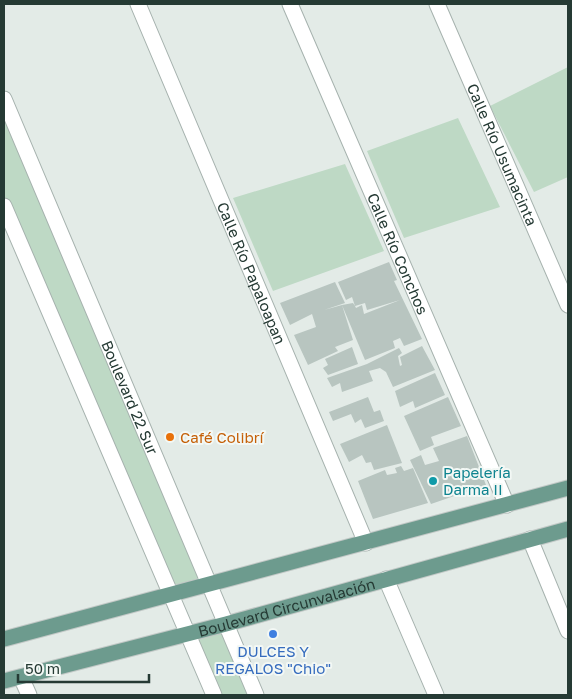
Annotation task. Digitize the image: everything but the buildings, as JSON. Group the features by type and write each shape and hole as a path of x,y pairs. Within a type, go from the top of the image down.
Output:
{"main road":[{"path":"4,639 208,586 568,488"},
{"name":"Boulevard Circunvalación","path":"4,681 226,624 568,529"}],"street":[{"name":"Calle Río Papaloapan","path":"138,4 366,543"},
{"name":"Calle Río Conchos","path":"290,4 507,505"},
{"name":"Calle Río Usumacinta","path":"437,4 568,305"},
{"name":"Boulevard 22 Sur","path":"4,99 208,586 256,695"},
{"path":"4,206 214,695"},
{"path":"530,539 568,631"},
{"path":"386,579 436,695"},
{"path":"21,677 29,695"}],"green space":[{"path":"568,67 568,177 534,192 490,106"},
{"path":"4,98 210,587 174,596 4,204"},
{"path":"458,118 500,207 404,238 367,151"},
{"path":"345,164 384,251 273,291 233,198"},
{"path":"223,617 256,695 216,695 186,626"}],"place":[{"name":"Café Colibrí","path":"170,437"},
{"name":"Papelería Darma II","path":"433,481"},
{"name":"DULCES Y REGALOS \"Chio\"","path":"273,634"}]}
